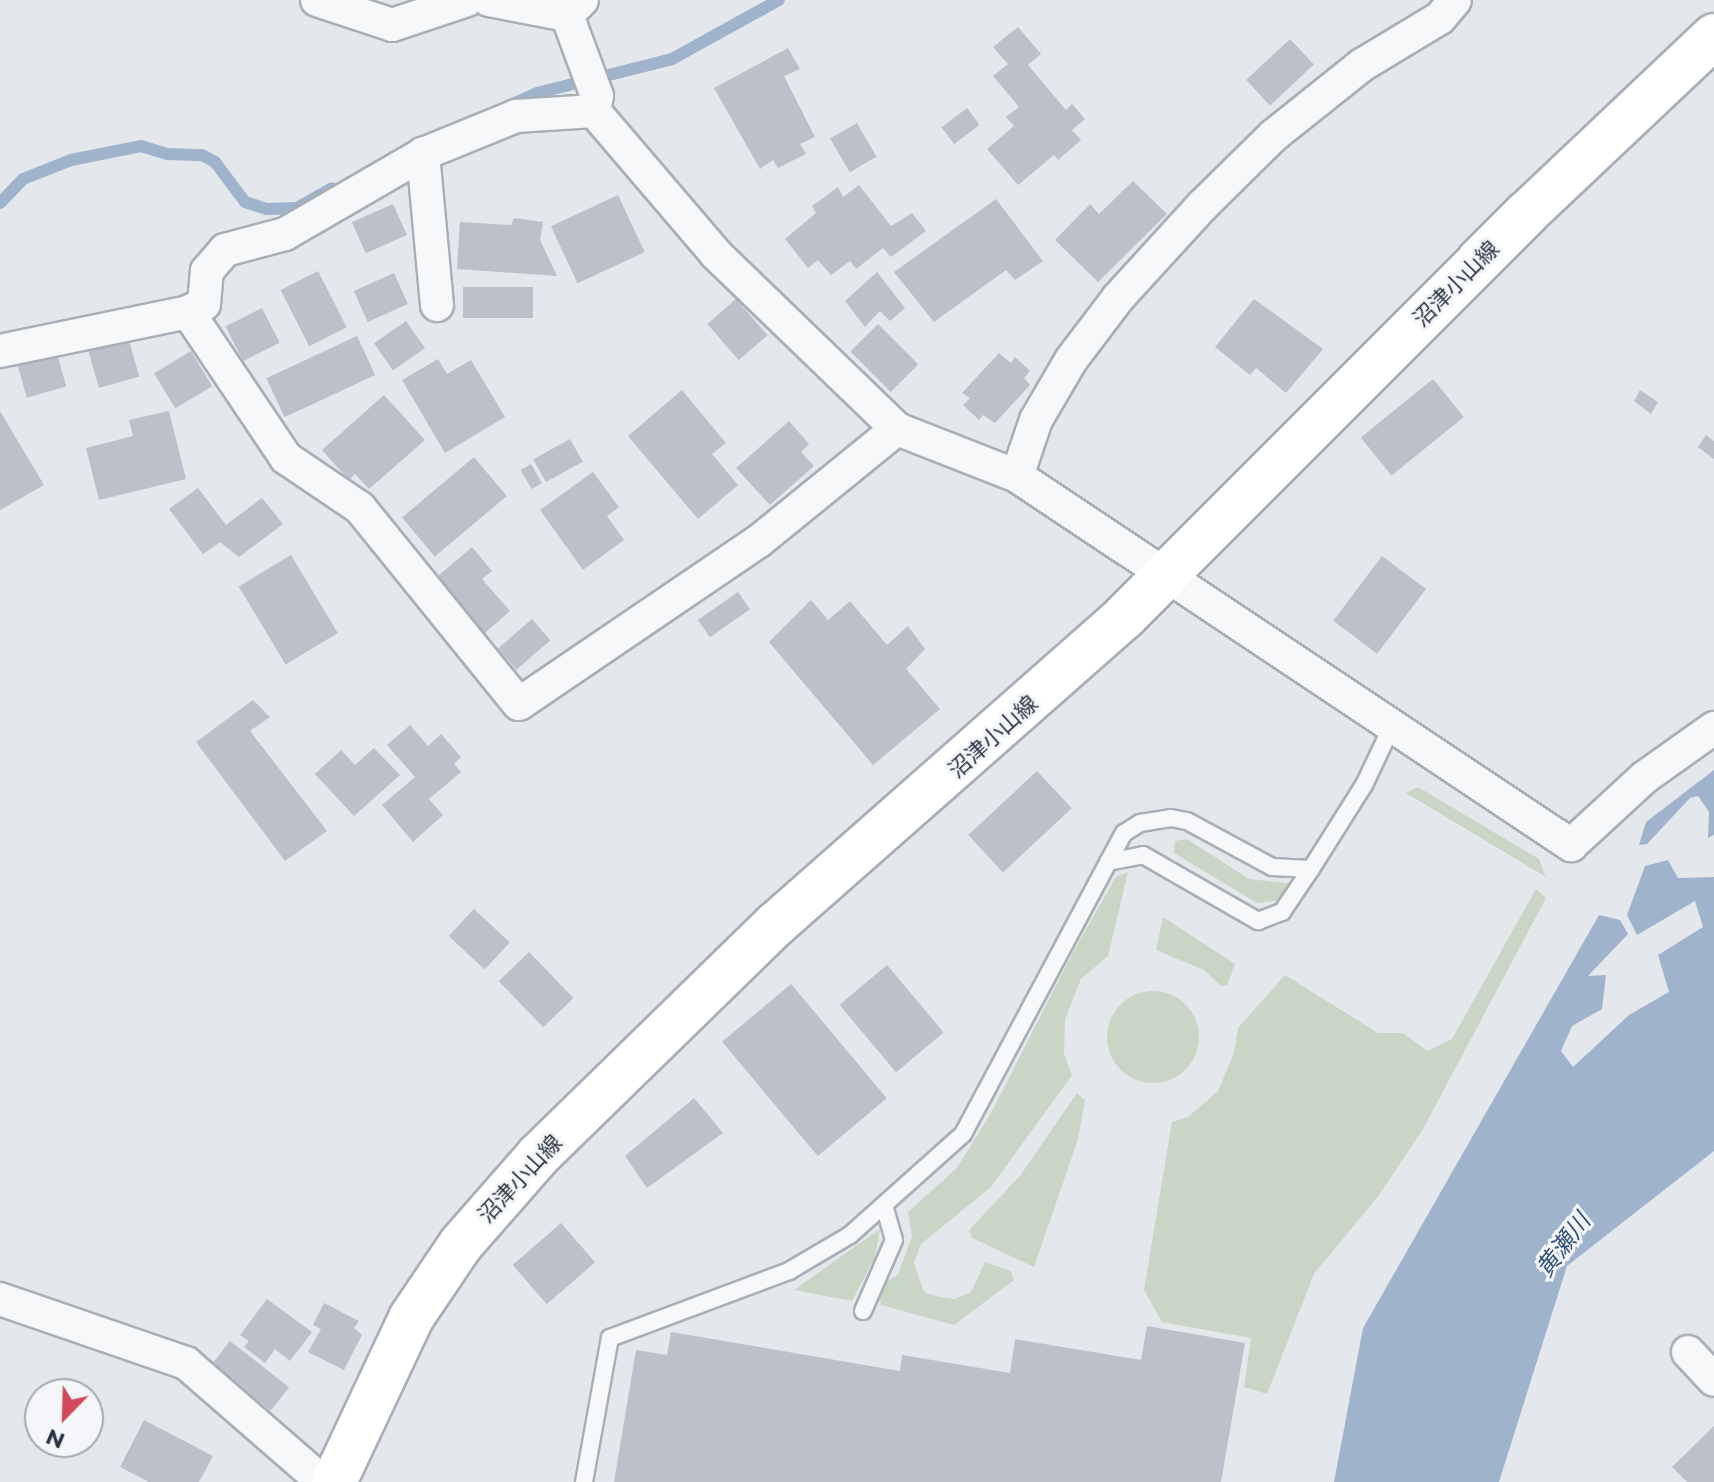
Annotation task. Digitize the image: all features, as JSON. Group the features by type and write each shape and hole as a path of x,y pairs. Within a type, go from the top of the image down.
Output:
{"main road":[{"name":"沼津小山線","path":"334,1482 411,1318 461,1244 538,1156 776,924 935,789 1166,576 1526,214 1714,36"}],"street":[{"path":"317,0 392,25 467,0"},
{"path":"489,0 576,17 596,103 716,254 897,429 1017,476 1571,845 1645,777 1714,728"},
{"path":"1017,476 1036,420 1071,360 1118,298 1191,218 1273,136 1362,65 1440,18 1455,0"},
{"path":"0,351 188,312 204,304 207,271 225,250 285,234 423,154 516,116 596,103"},
{"path":"423,154 437,305"},
{"path":"188,312 286,458 360,508 519,704 759,541 897,429"},
{"path":"0,1299 186,1363 323,1482"},
{"path":"1688,1352 1714,1380"}],"lane":[{"path":"1108,862 1143,855 1258,921 1282,912 1364,785 1392,726"},
{"path":"584,1482 610,1338 789,1271 850,1235 963,1134 1124,833 1140,823 1171,818 1187,821 1272,867 1311,869"},
{"path":"863,1311 894,1240 884,1206"}],"green space":[{"path":"1418,787 1539,859 1546,877 1406,793"},
{"path":"1187,839 1249,879 1294,884 1275,901 1257,903 1174,853 1175,841"},
{"path":"1128,872 1108,956 1081,979 1065,1019 1064,1054 1072,1075 991,1187 921,1244 914,1263 924,1292 940,1297 955,1299 971,1292 985,1262 1011,1271 1014,1280 954,1325 881,1305 879,1285 898,1275 912,1236 908,1212 957,1168 991,1113 1072,954 1116,877"},
{"path":"1536,889 1546,898 1423,1129 1379,1195 1314,1274 1267,1394 1244,1387 1251,1338 1162,1322 1144,1290 1172,1122 1188,1117 1218,1091 1234,1053 1238,1028 1285,975 1378,1033 1403,1033 1427,1051 1452,1039"},
{"path":"1163,917 1235,964 1227,985 1221,986 1204,970 1156,950"},
{"path":"1153,991 1170,995 1185,1005 1195,1020 1199,1037 1195,1054 1185,1069 1170,1079 1153,1083 1136,1079 1121,1069 1111,1054 1107,1037 1111,1020 1121,1005 1136,995"},
{"path":"1077,1093 1085,1100 1078,1139 1034,1267 972,1238 969,1230 1020,1176"},
{"path":"880,1229 875,1257 852,1301 794,1290"}],"water":[{"path":"1714,770 1714,835 1708,838 1709,812 1698,796 1690,798 1647,844 1639,845 1646,822"},
{"name":"黄瀬川","path":"1668,860 1678,878 1714,877 1714,1151 1567,1266 1499,1482 1334,1482 1363,1328 1599,915 1620,920 1628,934 1588,976 1606,975 1602,1009 1572,1026 1561,1051 1573,1067 1629,1015 1669,992 1658,955 1703,927 1695,901 1637,935 1627,915 1645,866"}],"building":[{"path":"1018,27 1041,54 1028,65 1066,110 1072,104 1085,119 1072,130 1081,140 1058,160 1054,155 1018,185 987,149 1014,126 1006,117 1019,107 993,76 1008,64 993,47"},
{"path":"1290,39 1314,65 1270,106 1246,80"},
{"path":"788,48 800,69 784,76 815,137 800,144 806,154 778,168 773,160 760,169 714,88"},
{"path":"967,108 980,125 954,144 941,127"},
{"path":"857,123 876,157 850,172 830,138"},
{"path":"1133,181 1167,214 1098,282 1055,240 1090,204 1099,214"},
{"path":"859,185 891,226 912,213 926,231 891,257 883,248 856,269 850,261 831,275 818,260 808,268 785,239 816,213 812,206 838,187 843,197"},
{"path":"618,195 645,252 578,283 551,226"},
{"path":"996,199 1043,261 1015,280 1006,270 934,322 894,272"},
{"path":"393,204 407,235 366,253 352,222"},
{"path":"514,218 543,222 540,240 557,276 457,269 460,222 511,225"},
{"path":"318,271 347,327 309,346 281,290"},
{"path":"877,272 905,308 890,321 880,311 865,327 845,301"},
{"path":"394,273 408,304 368,322 354,291"},
{"path":"463,287 533,287 533,318 463,318"},
{"path":"736,299 767,335 739,360 707,324"},
{"path":"1254,299 1323,349 1286,393 1256,368 1250,375 1215,347"},
{"path":"262,308 280,343 243,361 225,327"},
{"path":"406,321 425,348 393,370 374,343"},
{"path":"878,324 918,364 891,392 850,352"},
{"path":"357,336 375,375 285,417 266,378"},
{"path":"128,337 139,376 99,388 88,349"},
{"path":"55,347 66,386 27,398 16,358"},
{"path":"191,351 212,386 175,408 154,373"},
{"path":"999,353 1011,363 1015,357 1030,371 1024,378 1030,385 995,423 983,415 979,420 963,405 970,398 962,393"},
{"path":"438,359 447,374 471,360 505,417 445,453 402,380"},
{"path":"1433,379 1464,417 1392,476 1361,438"},
{"path":"682,390 726,443 712,454 738,485 698,519 628,436"},
{"path":"1640,390 1658,402 1651,414 1634,401"},
{"path":"384,395 425,440 369,489 355,474 349,480 322,450"},
{"path":"0,411 44,485 0,510"},
{"path":"169,411 186,479 99,500 86,448 133,436 129,420"},
{"path":"789,421 809,444 801,452 814,466 770,505 736,468"},
{"path":"1706,435 1714,441 1714,459 1698,447"},
{"path":"570,439 583,462 546,482 533,459"},
{"path":"474,457 507,496 435,556 402,517"},
{"path":"531,464 542,483 532,489 521,470"},
{"path":"593,472 619,507 607,516 624,540 583,570 540,510"},
{"path":"198,488 226,525 262,498 283,524 239,557 220,542 203,554 169,509"},
{"path":"472,547 492,571 482,579 510,611 485,633 437,577"},
{"path":"291,555 338,633 286,664 239,586"},
{"path":"1382,556 1426,589 1377,654 1333,621"},
{"path":"738,592 750,609 710,637 698,620"},
{"path":"811,600 828,620 850,601 887,645 908,626 925,649 906,669 940,709 873,765 769,642"},
{"path":"532,619 550,640 516,670 498,649"},
{"path":"253,700 270,717 250,731 327,831 285,861 196,742"},
{"path":"410,725 428,746 441,734 461,757 454,764 461,772 429,799 443,815 413,842 382,805 415,777 387,745"},
{"path":"374,748 400,775 354,816 315,774 341,750 355,765"},
{"path":"1037,771 1072,808 1003,872 968,835"},
{"path":"474,909 510,942 485,969 449,936"},
{"path":"529,952 573,998 543,1027 499,981"},
{"path":"887,965 944,1032 896,1072 840,1005"},
{"path":"791,984 887,1098 818,1156 722,1042"},
{"path":"694,1098 723,1133 647,1188 625,1156"},
{"path":"561,1223 595,1262 547,1304 513,1265"},
{"path":"267,1299 312,1332 290,1361 275,1349 265,1363 244,1347 249,1341 240,1335"},
{"path":"324,1303 359,1321 354,1328 362,1335 344,1370 308,1352 321,1329 313,1325"},
{"path":"1147,1326 1245,1343 1221,1482 614,1482 636,1350 667,1355 671,1332 900,1371 902,1355 1010,1373 1015,1339 1141,1360"},
{"path":"230,1341 289,1387 271,1411 212,1365"},
{"path":"144,1420 213,1456 199,1482 149,1482 120,1467"},
{"path":"1714,1426 1714,1482 1687,1482 1672,1467"}],"waterway":[{"path":"508,106 537,93 672,59 779,0"},
{"path":"0,203 23,179 71,160 141,146 168,154 202,155 215,162 245,202 267,209 297,208 332,188"}]}
